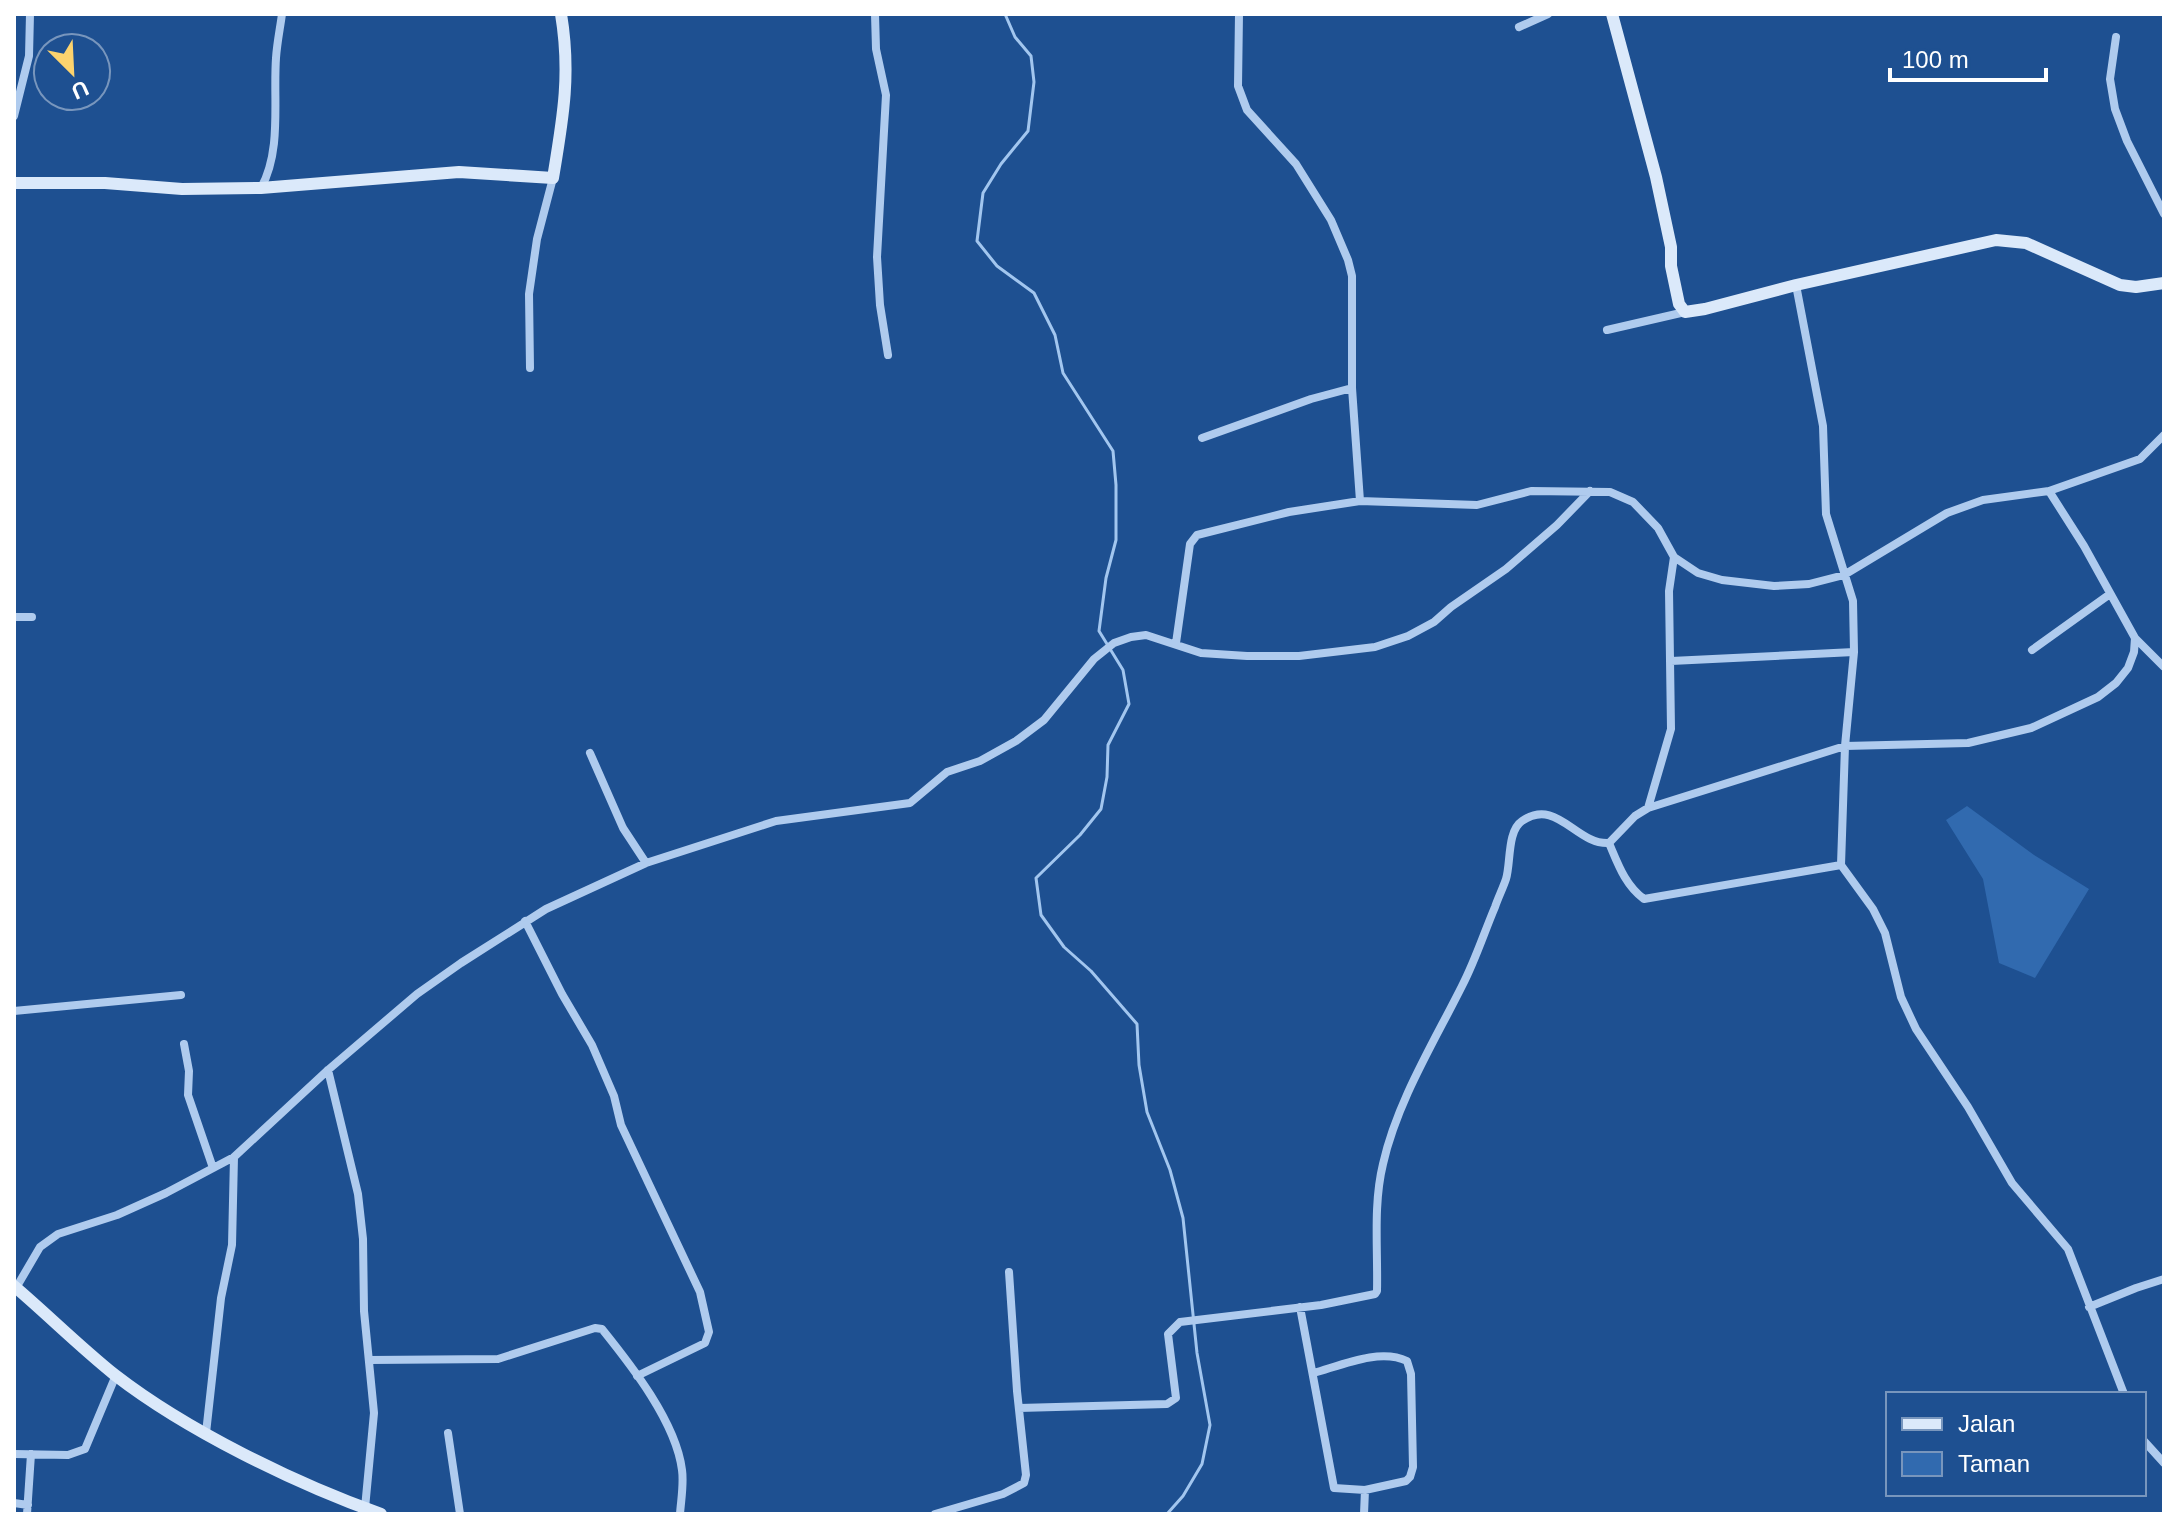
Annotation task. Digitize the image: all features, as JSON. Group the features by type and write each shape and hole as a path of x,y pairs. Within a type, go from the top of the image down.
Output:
{"street":[{"path":"261,188 270,173 274,142 276,57 282,14"},
{"path":"530,368 529,294 567,91 567,48 561,14"},
{"path":"875,14 876,49 886,95 877,257 888,355"},
{"path":"1239,14 1238,86 1247,110 1296,164 1331,220 1352,276 1352,388 1360,501"},
{"path":"1519,27 1548,14"},
{"path":"1612,14 1656,177 1679,304 1685,312"},
{"path":"14,116 29,56 30,15"},
{"path":"2116,37 2110,79 2115,109 2127,141 2164,214"},
{"path":"14,183 105,183 182,189 261,188 459,172 553,178"},
{"path":"1607,330 1996,240 2026,243 2120,285 2136,287 2164,283"},
{"path":"1796,285 1823,426 1826,514 1853,601 1854,652 1845,746 1841,865 1873,909 1885,933 1901,997 1916,1029 1968,1107 2012,1183 2068,1249 2123,1392"},
{"path":"1202,438 1311,399 1352,388"},
{"path":"1176,643 1190,544 1197,535 1289,512 1360,501 1477,505 1531,491 1610,492 1633,502 1658,528 1674,557 1698,573 1722,580 1774,586 1809,584 1844,575 1947,513 1983,500 2049,491 2140,459 2164,435"},
{"path":"381,1514 284,1473 206,1433 116,1375 15,1287 40,1247 70,1229 129,1209 234,1157 328,1070 417,994 525,921 562,901 646,863 776,821 910,803 947,772 980,761 1016,741 1044,720 1094,659 1114,643 1131,637 1146,635 1201,653 1299,656 1375,647 1408,636 1434,622 1506,569 1557,525 1590,491"},
{"path":"2049,491 2084,546 2135,638 2164,667"},
{"path":"1648,808 1671,729 1669,591 1674,557"},
{"path":"2032,650 2110,594"},
{"path":"14,617 32,617"},
{"path":"1019,1408 1167,1404 1176,1398 1167,1340 1174,1326 1197,1319 1371,1296 1377,1291 1379,1182 1383,1160 1417,1070 1464,983 1501,891 1518,823 1535,814 1550,815 1566,822 1589,841 1609,843 1635,816 1648,808 1845,746 1968,743 2031,728 2098,697 2116,683 2128,668 2135,638"},
{"path":"1671,661 1854,652"},
{"path":"590,753 623,828 646,863"},
{"path":"1609,843 1624,878 1633,891 1644,899 1841,865"},
{"path":"525,921 592,1045 614,1096 621,1125 683,1253 708,1320 709,1332 705,1343 637,1376"},
{"path":"14,1011 181,995"},
{"path":"184,1044 189,1071 188,1095 213,1168"},
{"path":"328,1070 358,1194 363,1239 364,1311 374,1413 365,1508"},
{"path":"206,1433 221,1298 232,1245 234,1157"},
{"path":"935,1514 1003,1494 1024,1483 1026,1475 1009,1272"},
{"path":"2089,1307 2164,1279"},
{"path":"1300,1307 1334,1488 1365,1490 1395,1485 1410,1477 1413,1467 1411,1374 1407,1361 1392,1356 1357,1360 1314,1373"},
{"path":"369,1360 498,1359 595,1328 602,1329 637,1376 667,1425 677,1452 683,1484 680,1514"},
{"path":"14,1454 68,1455 85,1449 116,1375"},
{"path":"448,1433 460,1514"},
{"path":"2146,1443 2164,1463"},
{"path":"14,1503 28,1510 31,1454"},
{"path":"1364,1514 1365,1490"}],"green space":[{"path":"1967,806 2034,855 2089,889 2035,978 1999,963 1983,879 1946,820"}],"waterway":[{"path":"1005,14 1015,37 1031,56 1034,82 1028,131 1001,164 983,193 977,241 997,266 1034,293 1055,335 1063,373 1113,451 1116,540 1106,578 1099,631 1123,670 1129,704 1108,745 1107,777 1101,809 1080,835 1036,878 1041,915 1064,947 1091,971 1137,1024 1139,1065 1147,1112 1170,1170 1183,1218 1197,1353 1210,1425 1202,1464 1183,1496 1167,1514"}]}
